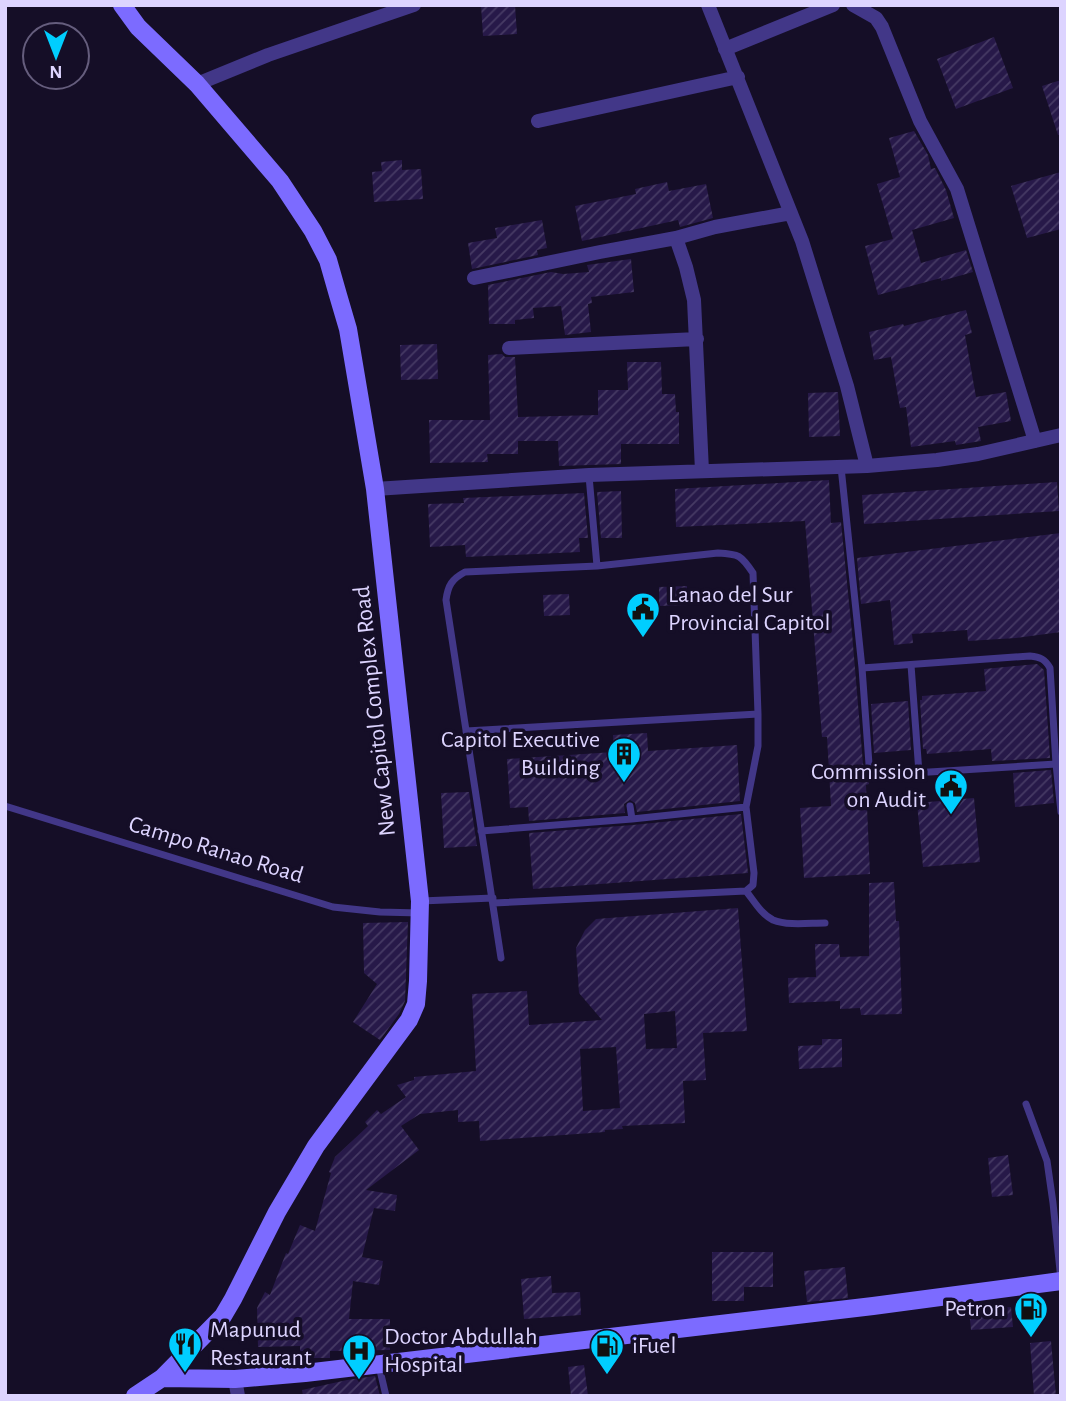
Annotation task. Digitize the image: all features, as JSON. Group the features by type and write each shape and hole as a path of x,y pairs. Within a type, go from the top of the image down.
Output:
{"main road":[{"name":"New Capitol Complex Road","path":"122,5 138,27 197,83 280,181 313,231 328,260 348,329 375,489 420,907 416,1004 409,1020 316,1146 277,1212 223,1316 162,1378 135,1396"},
{"path":"162,1378 237,1388 379,1364 873,1306 1061,1281"}],"street":[{"path":"197,83 268,55 414,5"},
{"path":"708,5 802,241 844,375 867,466"},
{"path":"725,49 833,5"},
{"path":"853,5 876,18 882,27 920,121 957,189 1035,441"},
{"path":"538,121 738,77"},
{"path":"474,278 791,213"},
{"path":"676,238 694,300 702,471"},
{"path":"509,348 697,339"},
{"path":"375,489 589,475 867,466 978,454 1061,435"}],"lane":[{"path":"841,466 869,764 872,769 881,775 1056,764"},
{"path":"589,475 597,566"},
{"path":"501,958 446,600 448,587 455,577 465,572 597,566 718,553 736,554 746,562 753,573 758,746 746,807 754,873 753,885 746,891 773,920 786,923 825,923"},
{"path":"862,668 1030,656 1040,657 1047,662 1050,668 1061,812"},
{"path":"911,665 919,773"},
{"path":"466,731 758,714"},
{"path":"623,723 624,734"},
{"name":"Campo Ranao Road","path":"5,806 333,906 380,912 493,900 746,891"},
{"path":"630,806 632,819"},
{"path":"481,831 746,807"},
{"path":"1026,1104 1047,1161 1061,1281"},
{"path":"379,1364 386,1396"}],"building":[{"path":"481,5 515,5 517,34 483,36"},
{"path":"994,37 1013,88 956,109 937,59"},
{"path":"1061,80 1061,135 1058,135 1042,86"},
{"path":"914,131 928,155 931,169 935,168 946,190 954,218 912,230 921,263 966,250 973,272 878,295 865,246 893,239 877,184 900,177 889,138"},
{"path":"402,160 402,170 421,169 423,199 374,202 372,172 382,171 381,162"},
{"path":"1061,172 1061,229 1027,238 1011,186"},
{"path":"667,182 669,191 706,184 713,218 680,227 678,220 582,241 575,206 636,194 635,189"},
{"path":"542,220 547,248 537,250 538,255 472,269 468,243 497,238 495,228"},
{"path":"631,259 634,292 591,297 592,303 588,304 591,332 565,335 561,306 533,308 534,318 515,320 515,324 489,324 488,285 551,272 589,272 587,265"},
{"path":"966,310 972,333 965,335 976,397 1006,392 1011,421 978,427 981,441 956,445 955,441 911,447 906,407 900,408 891,357 874,360 869,332"},
{"path":"437,344 438,379 401,380 400,345"},
{"path":"502,354 505,357 515,357 518,417 598,415 598,390 628,390 627,362 661,362 662,394 675,394 676,412 679,412 679,444 621,444 621,464 559,466 558,441 518,441 518,454 487,454 488,462 430,463 429,420 490,420 488,355"},
{"path":"838,392 840,436 809,437 808,393"},
{"path":"829,480 831,523 841,522 863,764 869,775 869,784 866,785 870,874 804,878 800,808 831,806 827,737 822,737 805,521 676,527 675,489"},
{"path":"1057,482 1059,511 864,524 862,495"},
{"path":"621,491 622,538 601,538 597,492"},
{"path":"584,493 588,538 579,538 580,552 466,557 465,545 430,547 428,504 464,503 463,498"},
{"path":"1061,533 1061,632 968,641 967,630 912,634 913,643 894,645 890,600 861,604 857,558"},
{"path":"687,586 687,605 659,606 659,587"},
{"path":"569,594 570,615 544,616 543,595"},
{"path":"1037,664 1044,670 1050,758 992,761 991,749 927,754 926,749 923,749 922,696 986,691 984,669"},
{"path":"908,701 911,750 874,753 871,704"},
{"name":"Capitol Executive Building","path":"647,733 648,751 737,745 740,801 637,812 635,803 630,800 624,804 625,813 529,821 528,807 510,808 507,759 614,752 613,735"},
{"path":"1051,770 1054,803 1015,807 1013,773"},
{"path":"469,792 477,846 444,848 441,793"},
{"path":"974,798 980,862 923,867 917,803"},
{"path":"741,814 748,873 533,889 529,833"},
{"path":"894,882 896,921 899,921 902,1014 861,1015 860,1008 840,1009 840,1001 789,1003 788,978 816,977 815,944 839,944 840,957 869,956 869,883"},
{"path":"738,908 747,1031 703,1033 706,1080 683,1081 685,1123 622,1126 623,1129 605,1132 480,1141 479,1121 458,1122 458,1110 420,1114 401,1126 419,1150 366,1190 397,1195 395,1211 374,1208 362,1257 383,1261 379,1285 353,1281 349,1319 390,1319 390,1350 330,1351 330,1358 300,1358 300,1346 258,1347 257,1308 265,1292 270,1295 300,1225 315,1231 335,1157 368,1126 365,1122 377,1110 381,1114 406,1097 397,1085 414,1080 414,1077 476,1071 472,994 527,991 529,1025 602,1020 579,993 576,948 585,930 596,919","holes":["675,1011 677,1048 646,1049 644,1014","616,1047 620,1108 583,1111 580,1049"]},
{"path":"408,922 405,1001 380,1040 353,1022 377,984 364,973 363,923"},
{"path":"822,1039 842,1039 842,1067 799,1069 798,1046 822,1045"},
{"path":"1008,1155 1013,1195 992,1197 988,1158"},
{"path":"712,1252 773,1252 773,1287 744,1287 744,1301 712,1301"},
{"path":"845,1267 848,1298 807,1302 804,1271"},
{"path":"551,1276 552,1293 580,1292 581,1315 524,1319 521,1279"},
{"path":"1011,1307 1013,1327 971,1330 969,1310"},
{"path":"1051,1341 1056,1396 1034,1396 1030,1343"},
{"path":"584,1365 588,1396 571,1396 568,1367"},
{"name":"Doctor Abdullah Hospital","path":"375,1376 380,1396 303,1396 302,1390"}],"place":[{"name":"Lanao del Sur Provincial Capitol","path":"643,639"},
{"name":"Capitol Executive Building","path":"624,784"},
{"name":"Commission on Audit","path":"951,816"},
{"name":"Petron","path":"1031,1339"},
{"name":"Mapunud Restaurant","path":"185,1374"},
{"name":"iFuel","path":"607,1376"},
{"name":"Doctor Abdullah Hospital","path":"359,1381"}]}
